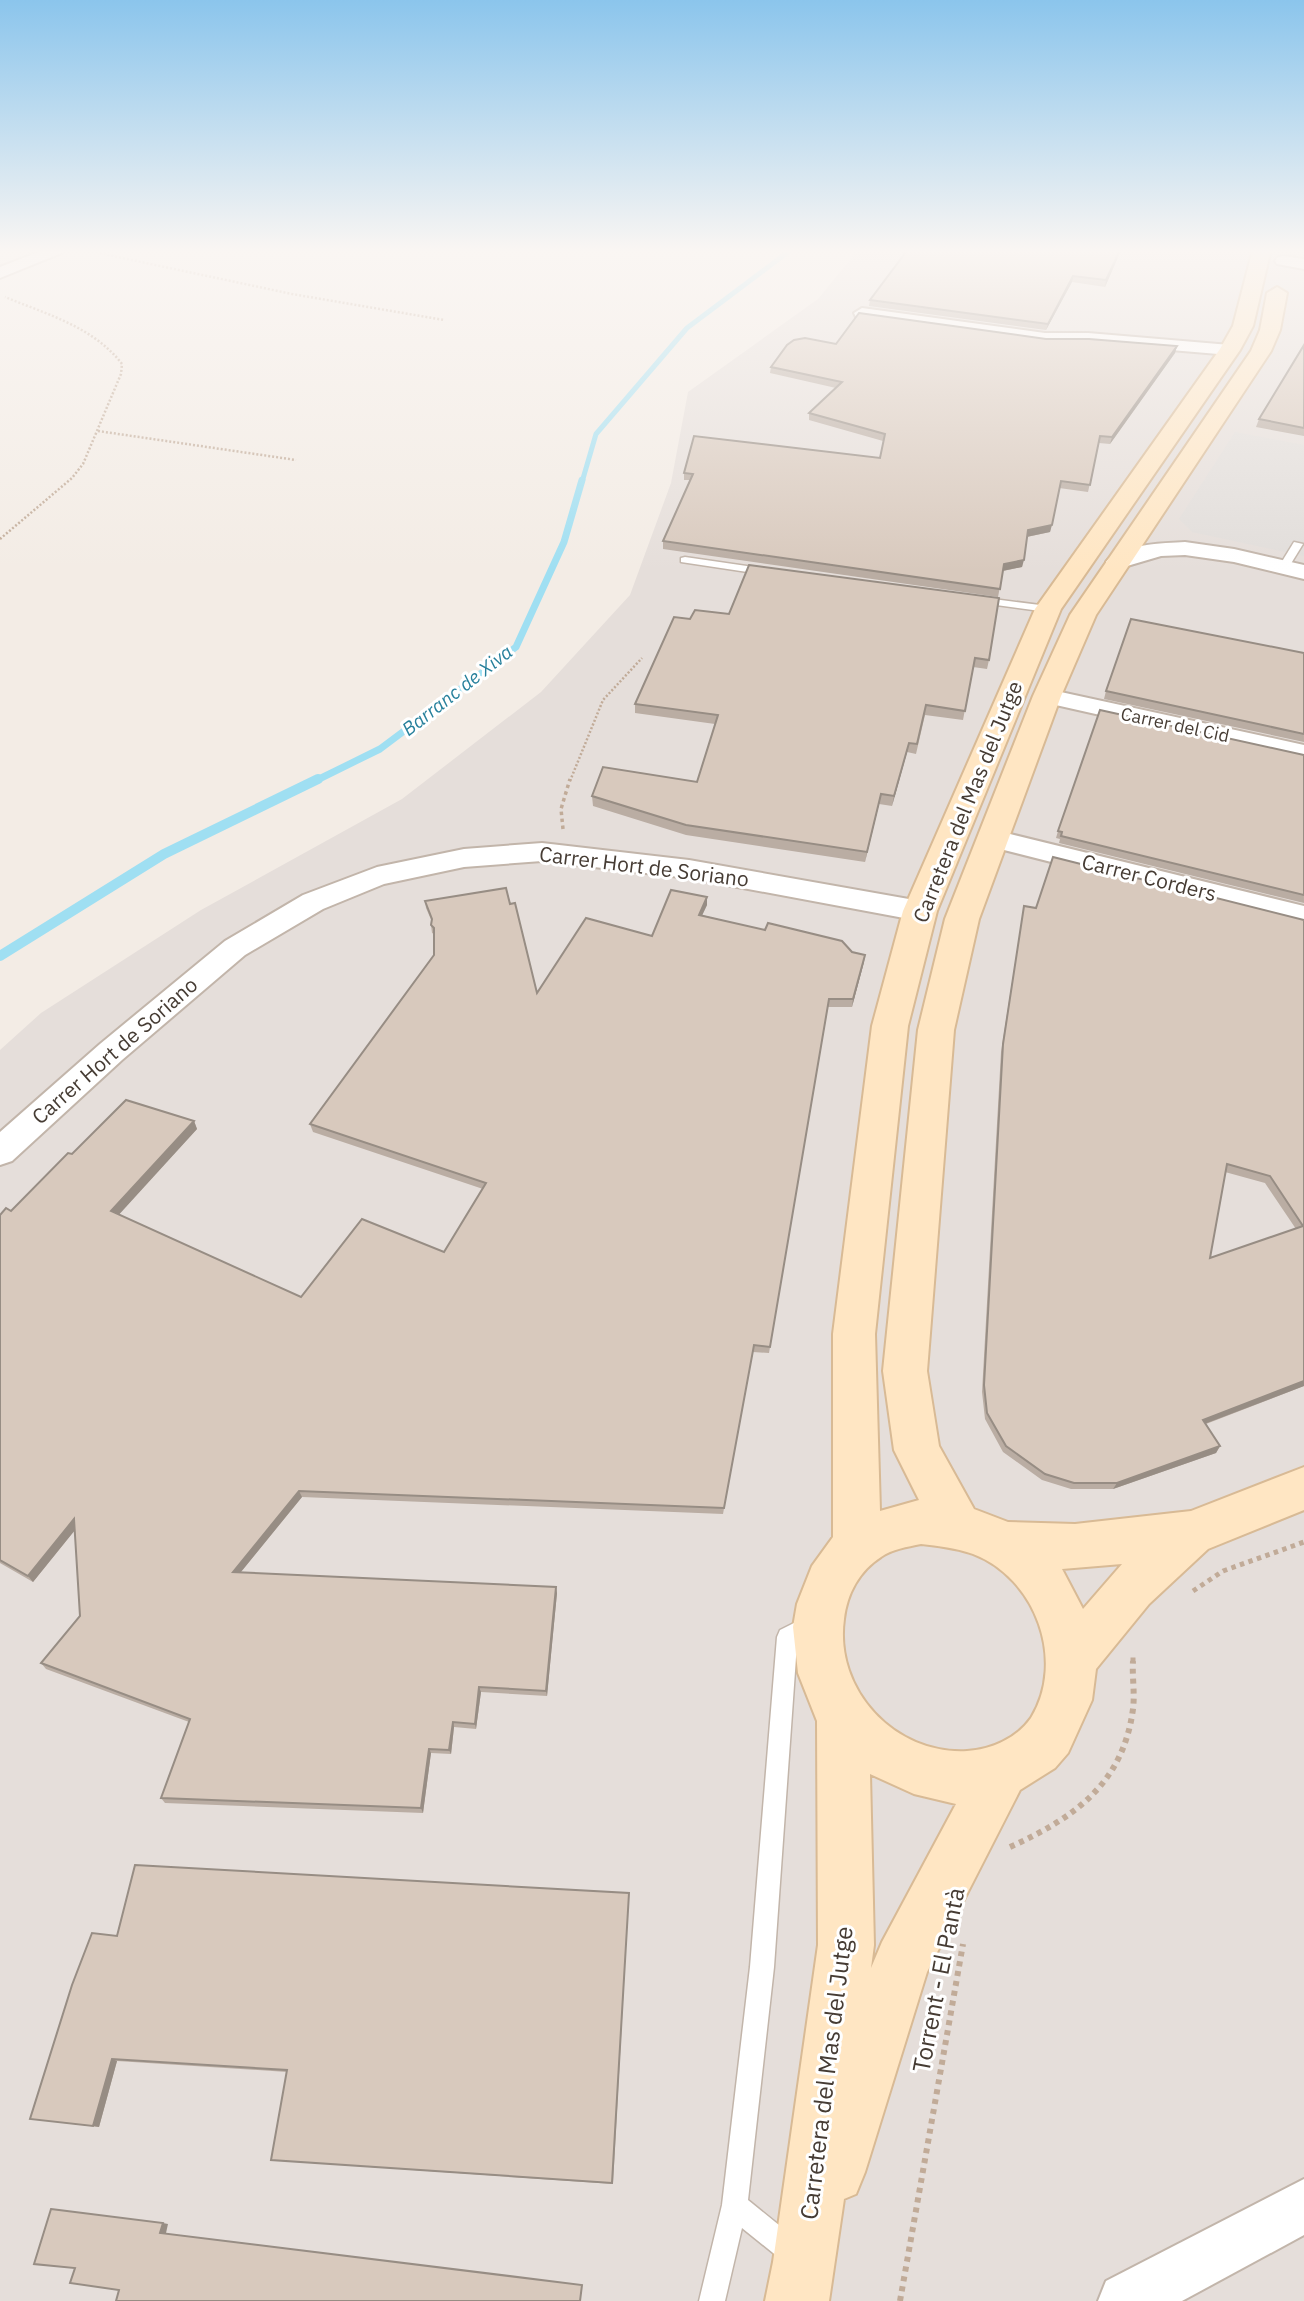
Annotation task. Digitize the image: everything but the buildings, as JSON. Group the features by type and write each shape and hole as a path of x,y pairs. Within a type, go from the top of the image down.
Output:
{"street":[{"name":"Carretera del Mas del Jutge","path":"857,1545 854,1334 890,1026 920,911 1048,609 1226,356"},
{"name":"Carretera del Mas del Jutge","path":"957,1525 917,1450 905,1371 936,1030 962,919 1047,696 1083,615 1116,562 1257,356"},
{"path":"1147,516 1157,532 1186,548"},
{"path":"1116,562 1135,552 1186,548 1293,570"},
{"name":"Carrer del Cid","path":"1047,696 1304,753"},
{"name":"Carrer Corders","path":"994,839 1304,916"},
{"name":"Carrer Hort de Soriano","path":"0,1152 111,1052 235,948 313,902 377,876 464,859 542,852 770,882 920,911"},
{"path":"1004,1545 1075,1547 1191,1533 1304,1488"},
{"path":"921,1522 957,1525 1004,1545 1038,1576 1062,1615 1073,1659 1067,1707 1041,1746 1001,1772 959,1779 915,1770 875,1748 843,1715 821,1669 817,1621 829,1578 857,1545 887,1529 921,1522"},
{"path":"1073,1659 1132,1587 1191,1533"},
{"name":"Carretera del Mas del Jutge","path":"801,2282 846,1945 843,1715"},
{"name":"Carretera del Mas del Jutge","path":"801,2282 902,1962 1001,1772"},
{"path":"1126,2301 1304,2206"}],"lane":[{"path":"1293,570 1298,544"},
{"path":"685,561 779,573"},
{"path":"967,598 1048,609"},
{"path":"712,2301 734,2205 762,1967 787,1637 817,1621"},
{"path":"734,2205 801,2282"}],"path":[{"path":"0,539 72,478 83,464 121,374 122,364 117,356"},
{"path":"98,430 296,460"},
{"path":"566,854 561,809 576,760 603,700 642,658"},
{"path":"1189,1593 1223,1571 1304,1542"},
{"path":"1002,1851 1051,1829 1085,1804 1113,1773 1133,1713 1133,1657 1136,1645"},
{"name":"Torrent - El Pantà","path":"900,2301 964,1939"}],"shaded area":[{"path":"738,356 1304,356 1304,2301 0,2301 0,1050 41,1013 201,910 402,799 541,692 630,595 671,483 688,392"},
{"path":"1235,432 1304,445 1304,556 1192,532 1179,519"}],"waterway":[{"name":"Barranc de Xiva","path":"582,482 596,434 663,356"},
{"name":"Barranc de Xiva","path":"315,781 380,749 516,647 564,542 582,480"},
{"name":"Barranc de Xiva","path":"0,956 164,854 318,779"}]}
